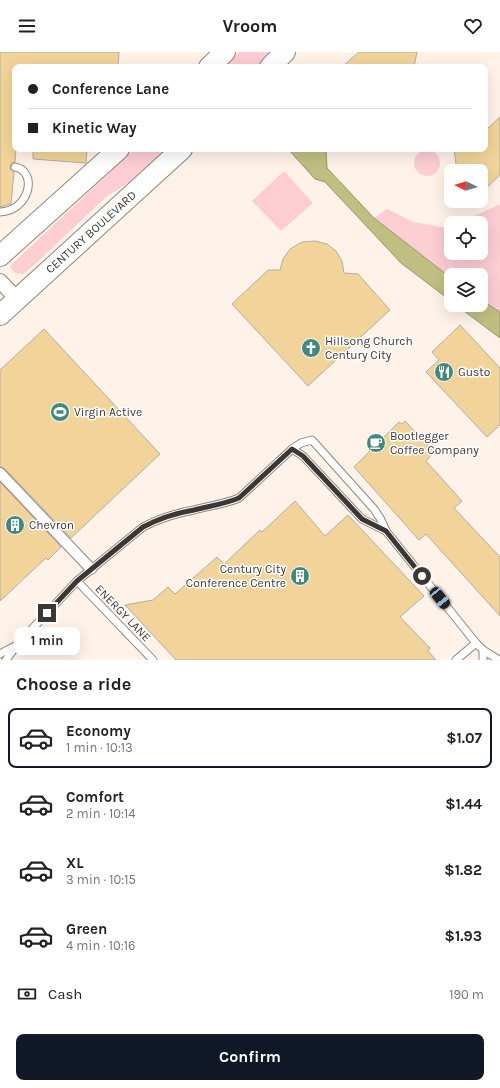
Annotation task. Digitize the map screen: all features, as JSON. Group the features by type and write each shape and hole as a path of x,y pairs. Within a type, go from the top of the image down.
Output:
{"main road":[{"path":"212,64 225,52"},
{"path":"273,64 285,52"},
{"path":"0,256 116,152"},
{"name":"CENTURY BOULEVARD","path":"0,315 179,152"}],"street":[{"path":"0,281 17,299"},
{"path":"0,473 91,569"}],"lane":[{"path":"0,212 10,211 17,207 27,193 27,178 22,170 15,167"},
{"path":"6,660 17,645 77,581 143,527 152,522 191,510 230,502 239,498 292,449 301,443 312,440 374,509 386,531 476,643 482,650 499,660"},
{"path":"292,449 303,456 362,519 386,531"},
{"name":"ENERGY LANE","path":"77,581 153,660"},
{"path":"456,660 476,643"},
{"path":"0,654 17,645"},
{"path":"482,650 483,660"}],"shaded area":[{"path":"239,52 275,52 263,64 226,64"},
{"path":"132,152 166,152 138,177 107,196 23,274 15,273 10,266"},
{"path":"291,152 326,152 327,168 374,218 444,273 444,296 401,263 325,182 315,179"},
{"path":"421,152 433,152 439,158 439,168 432,175 422,175 415,168 415,158"},
{"path":"284,171 313,203 281,231 252,201"},
{"path":"500,204 500,312 488,304 488,268 444,268 444,273 374,218 387,209 413,222 444,227 444,260 488,260 488,216 474,216"},
{"path":"488,304 500,312 500,338 465,312 488,312"}],"building":[{"path":"0,52 119,52 118,64 12,64 12,152 16,152 15,162 12,163 10,167 14,172 11,204 0,207"},
{"path":"359,52 417,52 415,64 345,64"},
{"path":"500,117 500,175 488,186 488,164 456,164 454,152 488,152 488,128"},
{"path":"33,152 87,152 86,163 33,159"},
{"name":"Hillsong Church Century City","path":"315,241 327,244 336,251 342,261 344,273 358,274 390,310 308,386 232,304 268,270 280,270 283,259 290,249 302,242"},
{"path":"460,325 500,368 500,425 487,437 426,372 439,360 432,352"},
{"name":"Virgin Active","path":"44,329 160,454 71,538 5,469 0,467 0,370"},
{"path":"405,421 434,452 426,461 462,501 454,508 500,557 500,616 426,534 419,540 354,467 399,422 402,424"},
{"name":"Chevron","path":"0,482 61,547 48,560 46,558 0,601"},
{"name":"Century City Conference Centre","path":"295,501 325,536 348,515 424,596 400,617 430,648 428,651 436,660 176,660 125,605 153,600 168,587 175,594 217,557 224,564 260,530 262,532"}],"place":[{"name":"Hillsong Church Century City","path":"311,348"},
{"name":"Gusto","path":"444,372"},
{"name":"Virgin Active","path":"60,412"},
{"name":"Bootlegger Coffee Company","path":"376,443"},
{"name":"Chevron","path":"15,525"},
{"name":"Century City Conference Centre","path":"300,576"}],"route":[{"path":"47,613 77,581 143,527 152,522 191,510 230,502 239,498 292,449 303,456 362,519 386,531 422,576"}]}
